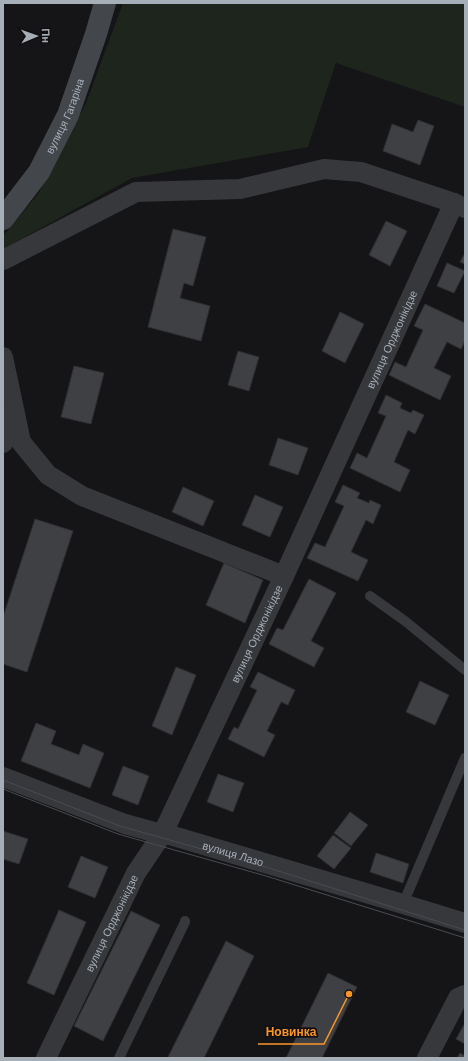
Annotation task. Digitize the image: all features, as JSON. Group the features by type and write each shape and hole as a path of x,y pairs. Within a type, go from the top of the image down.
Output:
{"main road":[{"name":"вулиця Гагаріна","path":"3,219 39,172 68,115 105,3"}],"street":[{"path":"3,260 136,192 240,189 324,169 361,172 460,206"},
{"name":"вулиця Орджонікідзе","path":"46,1058 136,873 163,833 460,206"},
{"path":"3,357 21,442 48,475 82,496 284,576"},
{"path":"3,443 14,409"},
{"name":"вулиця Лазо","path":"3,777 124,824 163,833 465,923"},
{"path":"427,1058 458,998 465,994"}],"lane":[{"path":"370,596 405,621 465,670"},
{"path":"403,904 465,758"},
{"path":"119,1058 185,921"}],"shaded area":[{"path":"123,3 465,3 465,107 336,63 308,147 132,178 3,249 3,236 38,194 86,103"}],"building":[{"path":"418,120 434,126 420,165 383,151 392,124 413,132"},
{"path":"386,221 407,231 390,266 369,255"},
{"path":"173,229 206,237 193,286 184,283 180,298 210,306 201,341 148,327"},
{"path":"465,253 465,264 460,262"},
{"path":"447,263 465,271 454,293 437,286"},
{"path":"425,304 465,323 465,341 461,349 447,342 434,368 451,376 440,400 389,375 395,362 406,367 423,330 414,326"},
{"path":"340,312 364,324 345,363 322,351"},
{"path":"238,351 259,357 249,391 228,385"},
{"path":"74,366 104,373 91,424 61,417"},
{"path":"386,395 402,403 400,408 411,413 413,410 424,415 415,434 408,430 394,462 410,470 400,492 350,468 357,453 367,458 386,416 378,413"},
{"path":"278,438 308,448 298,475 269,465"},
{"path":"343,485 360,493 357,498 369,503 370,500 381,505 373,524 366,520 351,552 368,560 358,581 307,558 315,543 325,547 344,506 335,502"},
{"path":"183,487 214,501 203,526 172,512"},
{"path":"255,495 283,507 270,537 242,525"},
{"path":"35,519 73,531 27,672 3,664 3,617"},
{"path":"224,563 263,580 245,623 206,605"},
{"path":"309,579 336,593 311,641 324,648 314,667 269,644 277,628 283,630"},
{"path":"176,667 196,675 172,735 152,726"},
{"path":"258,672 295,690 288,705 281,702 267,731 275,735 264,757 228,739 234,727 238,729 257,690 250,687"},
{"path":"420,681 449,695 435,725 406,712"},
{"path":"36,723 56,731 51,744 79,755 83,744 104,753 90,788 21,761"},
{"path":"123,766 149,776 138,805 112,795"},
{"path":"218,774 244,783 233,812 207,802"},
{"path":"350,812 368,825 351,846 334,833"},
{"path":"3,831 28,839 19,864 3,859"},
{"path":"333,835 351,848 334,869 317,856"},
{"path":"376,853 409,864 403,883 370,872"},
{"path":"81,856 108,867 95,898 68,887"},
{"path":"59,910 86,922 54,995 27,983"},
{"path":"131,911 160,925 103,1041 74,1026"},
{"path":"226,941 254,956 204,1058 170,1058 168,1057"},
{"path":"328,973 357,987 322,1058 286,1058"},
{"path":"465,1023 465,1044 456,1039"},
{"path":"460,1053 465,1056 465,1058 457,1058"}],"tram line":[{"path":"3,780 120,826 269,868 465,930"},
{"path":"3,789 118,834 266,876 465,938"}],"place":[{"name":"Новинка","path":"349,994"}]}
